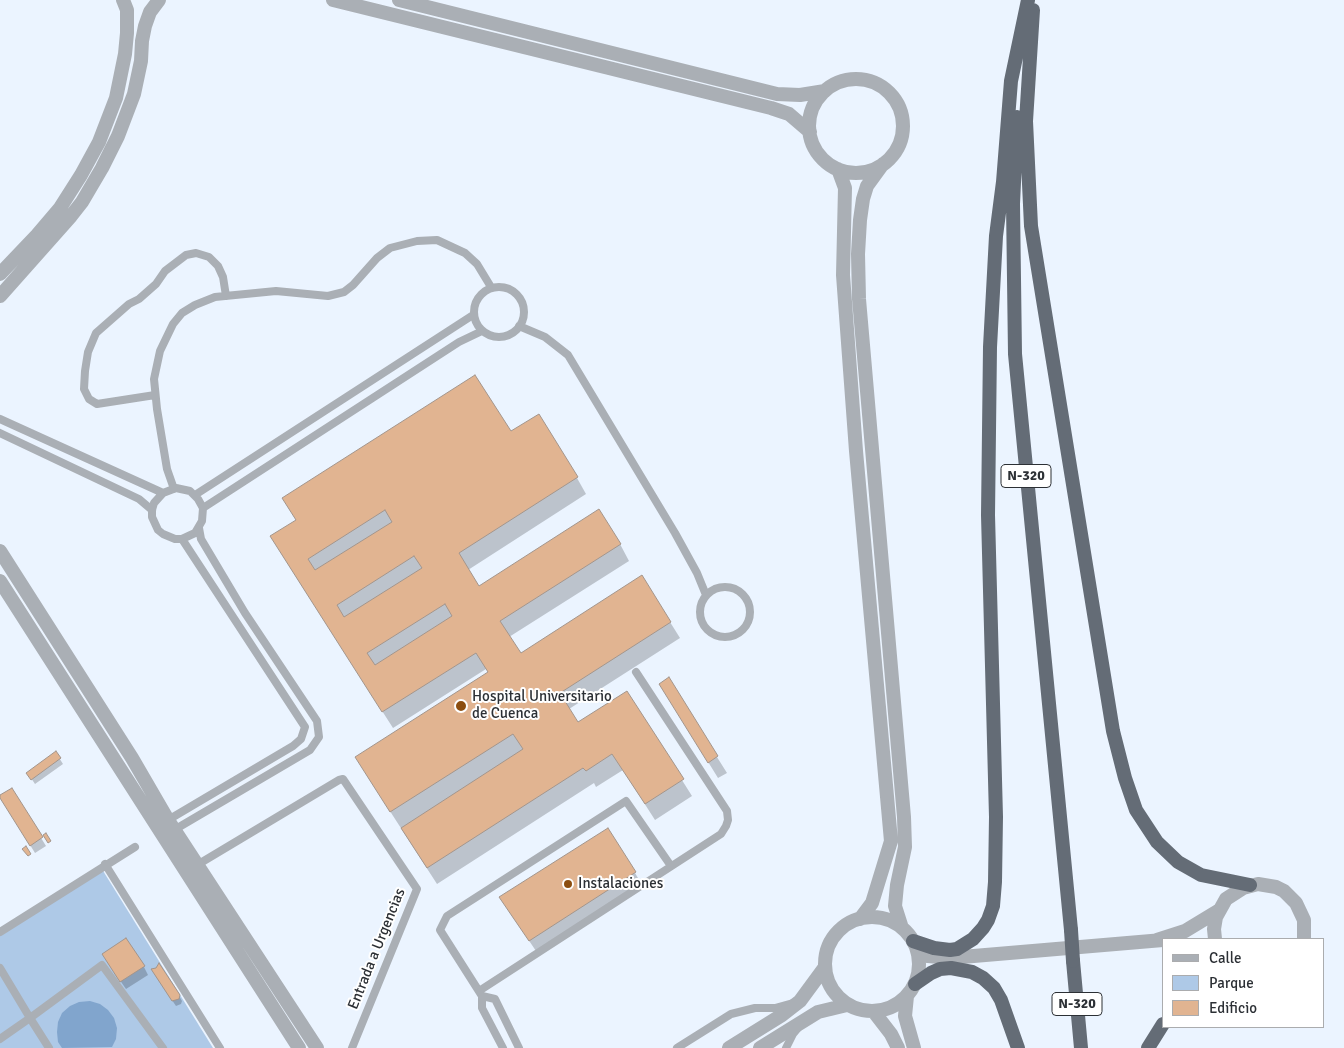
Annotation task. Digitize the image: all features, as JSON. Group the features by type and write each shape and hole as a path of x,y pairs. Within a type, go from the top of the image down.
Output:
{"highway":[{"name":"N-320","path":"1027,27 1030,0"},
{"name":"N-320","path":"1030,0 1019,66 1014,204 1015,354 1081,1048"},
{"path":"1027,27 1026,121 1031,226 1113,731 1125,778 1136,810 1157,842 1178,862 1201,875 1250,886"},
{"path":"915,947 950,950 957,948 973,939 983,928 993,906 996,817 988,515 990,347 996,236 1003,182 1011,81 1027,27"},
{"path":"917,978 940,969 951,968 972,972 983,978 994,988 1001,1000 1018,1048"},
{"path":"1148,1048 1162,1026"}],"street":[{"path":"0,274 60,208 99,142 116,98 125,54 127,10 123,0"},
{"path":"0,296 71,216 82,202 102,168 118,136 134,94 141,61 145,26 150,12 158,0"},
{"path":"333,0 771,108 788,114 810,132"},
{"path":"399,0 777,94 800,95 825,91"},
{"path":"883,164 872,170 849,172 838,169 819,154 813,144 810,121 812,110 825,91 842,81 862,79 881,86 895,100 901,111 903,131 897,150 883,164 867,186 860,220 858,254 868,420 904,817 905,847 896,885 894,906 902,928 915,947 928,956 950,958 1160,940"},
{"path":"838,169 845,188 843,276 856,451 891,840 872,903 860,919"},
{"path":"0,551 132,758 171,825 317,1048"},
{"path":"0,581 299,1048"},
{"path":"1215,938 1214,923 1218,911 1231,894 1258,884 1276,887 1291,897 1304,920 1304,938"},
{"path":"1166,938 1185,931 1218,911"},
{"path":"902,928 889,920 880,918 860,919 841,928 831,940 826,953 824,967 827,980 833,991 847,1005 858,1010 874,1012 892,1007 907,996 917,978 937,962 950,958"},
{"path":"915,947 917,978"},
{"path":"729,1048 800,1002 824,967"},
{"path":"907,996 906,1016 914,1048"},
{"path":"760,1048 818,1012 847,1005"},
{"path":"874,1012 891,1034 898,1048"}],"lane":[{"path":"174,489 166,469 154,379 160,351 173,324 182,313 195,305 215,297 276,291 328,296 344,292 353,286 377,258 390,248 417,241 437,240 466,253 477,264 491,288"},
{"path":"155,395 97,404 89,399 84,389 85,371 88,352 96,332 129,304 139,300 156,284 166,271 186,255 196,253 210,257 218,266 223,277 226,296"},
{"path":"505,287 517,294 524,306 520,326 510,334 499,337 487,335 475,321 473,315 475,301 479,295 491,288 505,287"},
{"path":"195,495 473,315"},
{"path":"520,326 545,337 568,355 675,533 697,572 706,596"},
{"path":"202,508 459,342 482,331"},
{"path":"0,419 163,493"},
{"path":"0,433 139,499 152,510"},
{"path":"174,489 183,489 195,495 202,508 202,521 195,533 182,539 176,539 163,534 154,524 152,510 154,503 163,493 174,489"},
{"path":"171,825 310,750 319,737 317,722 245,613 201,539 199,528"},
{"path":"171,825 293,746 301,739 306,727 182,539"},
{"path":"726,587 733,588 745,596 751,609 751,616 745,629 739,634 725,638 712,634 706,629 700,616 702,602 706,596 718,588 726,587"},
{"path":"480,994 721,834 728,820 727,811 636,672"},
{"name":"Entrada a Urgencias","path":"197,865 343,779 417,889 352,1048"},
{"path":"503,1048 482,1008 480,994 440,930 447,916 626,801 671,866"},
{"path":"0,932 135,846"},
{"path":"105,864 220,1048"},
{"path":"0,1039 102,965 163,1048"},
{"path":"0,968 49,1048"},
{"path":"480,994 495,999 519,1048"},
{"path":"677,1048 731,1014 755,1008 775,1008 800,1002"},
{"path":"786,1048 793,1034 806,1019"}],"green space":[{"path":"100,866 213,1048 0,1048 0,935"}],"shaded area":[{"path":"90,1001 100,1004 114,1018 117,1028 116,1039 112,1047 62,1048 58,1042 57,1032 58,1022 62,1013 70,1006 79,1002"}],"building":[{"path":"475,375 511,431 539,414 578,477 459,553 479,586 599,509 621,544 500,621 521,653 642,575 671,622 560,693 578,722 627,691 684,779 645,804 612,754 586,771 583,768 427,868 401,828 523,749 513,734 390,812 355,757 488,672 476,653 382,712 270,536 296,520 282,498","holes":["385,510 392,522 315,570 308,559","414,556 422,568 344,617 337,605","445,604 452,616 375,665 367,653"]},
{"path":"669,677 718,756 708,763 659,684"},
{"path":"56,751 61,758 31,780 26,773"},
{"path":"12,788 43,837 30,846 0,798 0,795"},
{"name":"Instalaciones","path":"608,828 636,872 529,941 499,897"},
{"path":"46,833 51,841 48,843 43,835"},
{"path":"26,846 31,854 28,856 22,849"},
{"path":"126,938 145,966 120,982 102,954"},
{"path":"159,963 180,995 179,999 172,1001 151,969 156,968"}],"place":[{"name":"Hospital Universitario de Cuenca","path":"461,706"},
{"name":"Instalaciones","path":"568,884"}]}
